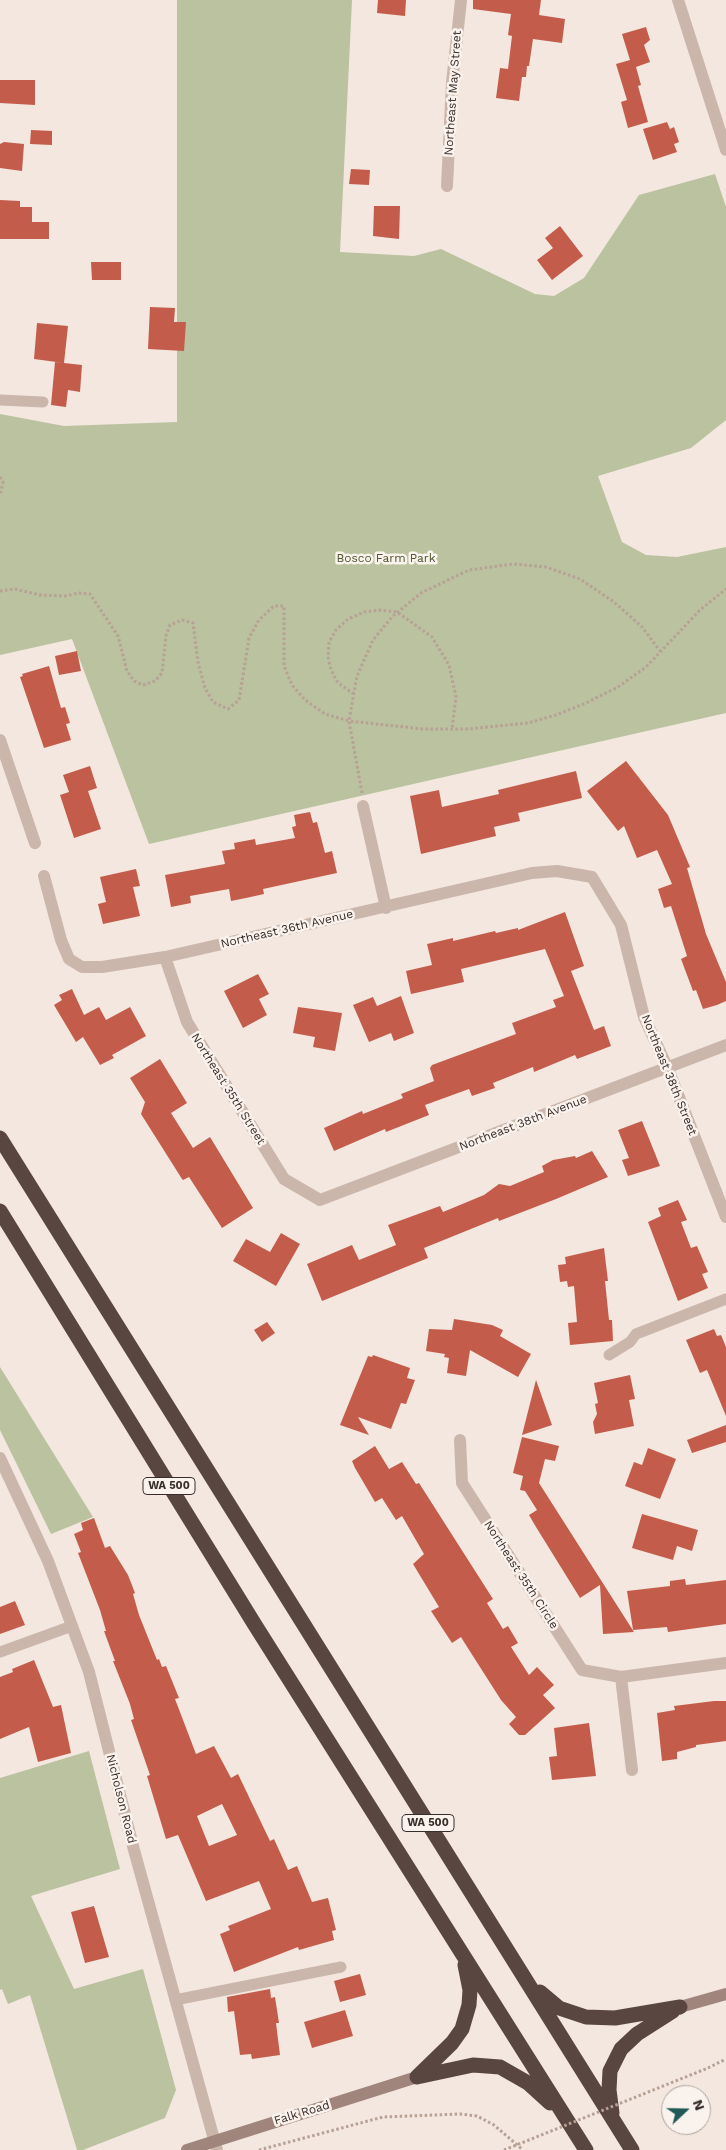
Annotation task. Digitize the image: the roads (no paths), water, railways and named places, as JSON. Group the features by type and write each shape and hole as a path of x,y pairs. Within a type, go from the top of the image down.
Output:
{"highway":[{"name":"WA 500","path":"0,1138 632,2150"},
{"name":"WA 500","path":"0,1211 464,1959 586,2150"},
{"path":"417,2077 452,2043 462,2030 469,2006 470,1990 464,1959"},
{"path":"527,1980 559,2008 586,2018 615,2018 680,2007"},
{"path":"613,2120 609,2090 610,2070 621,2049 637,2034 680,2007"},
{"path":"417,2077 473,2065 500,2067 528,2083 564,2115"}],"street":[{"name":"Northeast May Street","path":"447,186 452,83 461,0"},
{"path":"678,0 726,150"},
{"path":"0,740 35,843"},
{"path":"363,806 386,908"},
{"name":"Northeast 36th Avenue","path":"44,876 61,940 69,959 82,968 102,967 165,957 386,908 532,873 557,871 592,877"},
{"name":"Northeast 38th Street","path":"592,877 621,924 644,1017 668,1068 726,1217"},
{"name":"Northeast 35th Street","path":"165,957 187,1022 284,1179 320,1200"},
{"name":"Northeast 38th Avenue","path":"320,1200 726,1045"},
{"name":"Northeast 35th Circle","path":"460,1440 462,1483 582,1670 621,1677 726,1663"},
{"name":"Nicholson Road","path":"0,1458 48,1561 89,1672 134,1850 215,2145"},
{"path":"621,1677 632,1770"},
{"path":"680,2007 726,1994"},
{"name":"Falk Road","path":"187,2150 215,2145 417,2077"}],"lane":[{"path":"0,400 43,402"},
{"path":"609,1355 630,1342 636,1334 726,1299"},
{"path":"0,1652 72,1626"},
{"path":"175,2000 341,1967"}],"park label":[{"name":"Bosco Farm Park","path":"386,558"}]}
